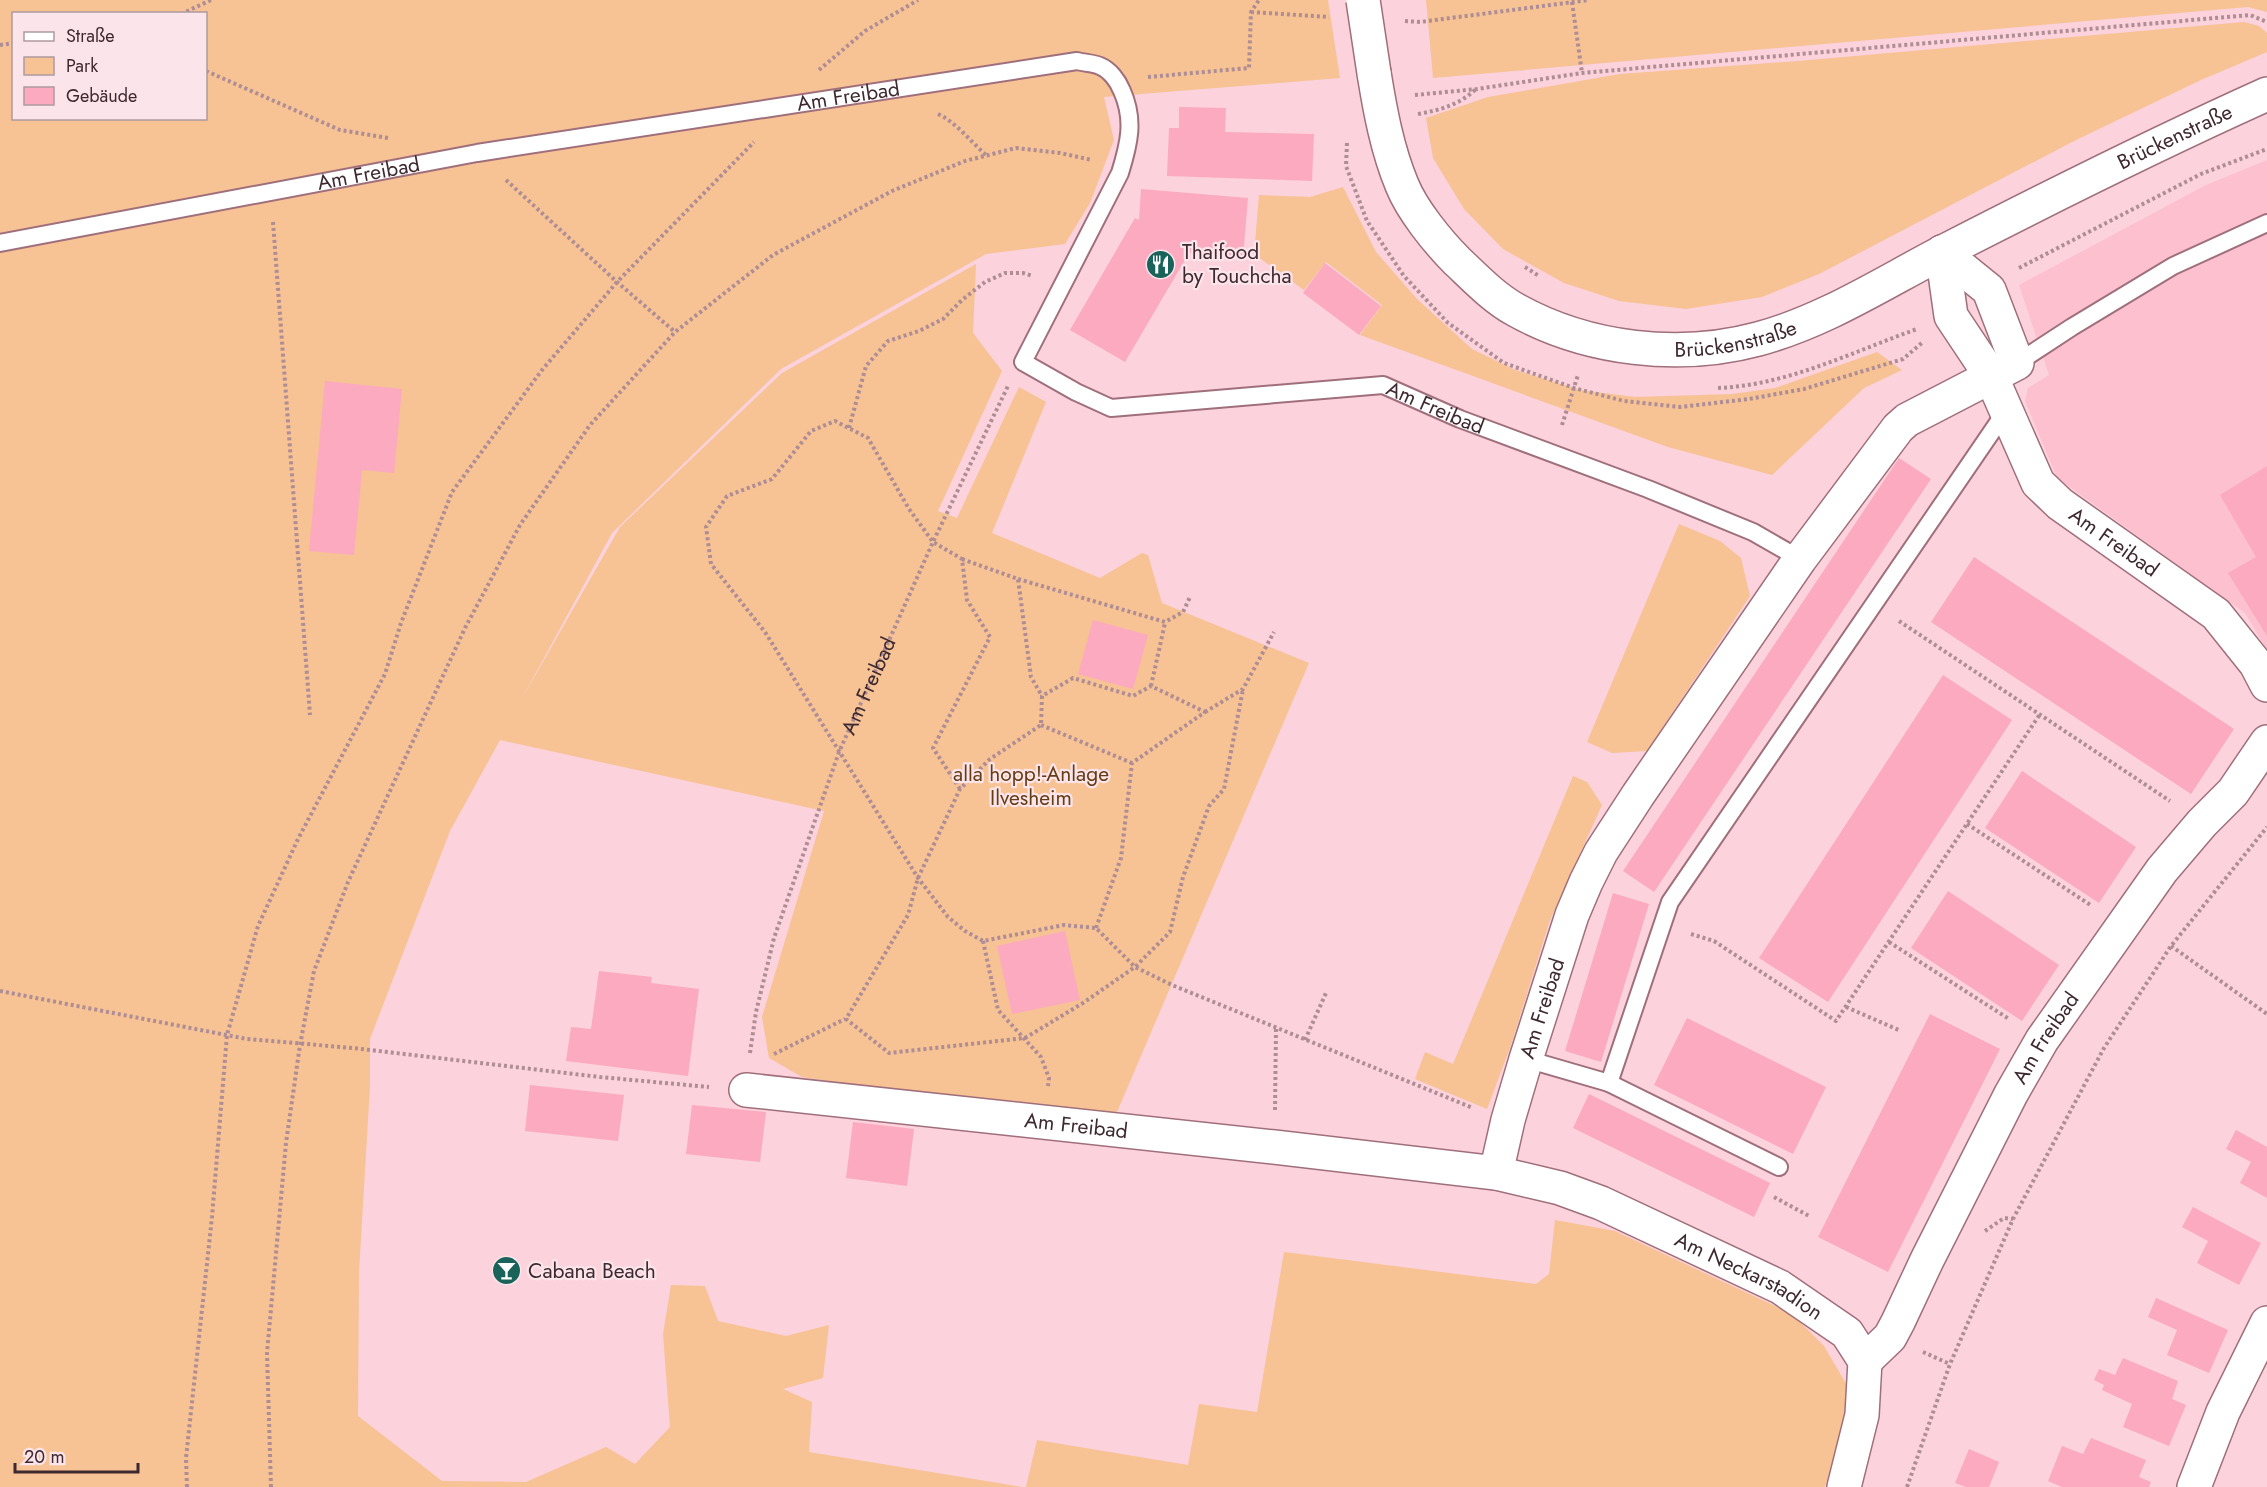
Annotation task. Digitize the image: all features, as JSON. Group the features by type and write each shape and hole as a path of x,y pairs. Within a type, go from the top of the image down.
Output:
{"street":[{"name":"Brückenstraße","path":"1363,0 1382,121 1402,187 1437,241 1481,284 1515,310 1584,338 1634,347 1673,350 1710,349 1757,339 1830,313 1942,252 2171,138 2267,94"},
{"path":"1942,252 1989,290"},
{"name":"Am Freibad","path":"1942,252 1952,316 2004,369"},
{"name":"Am Freibad","path":"1989,290 2004,369 2006,411 2038,483 2060,504 2216,614 2256,664 2267,685"},
{"name":"Am Freibad","path":"746,1090 1496,1173 1508,1120 1572,915 1601,852 1800,560 1898,428 1907,420 2004,369"},
{"name":"Am Freibad","path":"1865,1361 1890,1337 2011,1094 2042,1040 2162,870 2202,823 2233,792 2267,742"},
{"name":"Am Neckarstadion","path":"1496,1173 1560,1188 1601,1203 1780,1287 1847,1333 1865,1361"},
{"path":"2194,1487 2223,1412 2267,1323"},
{"path":"1844,1487 1862,1415 1865,1361"}],"lane":[{"name":"Am Freibad","path":"0,243 477,153 1077,61 1101,66 1117,80"},
{"path":"1023,362 1120,173 1129,146 1131,124 1128,104 1117,80"},
{"path":"2004,369 2173,266 2267,223"},
{"name":"Am Freibad","path":"1023,362 1076,392 1111,408 1383,385 1460,418 1754,532 1800,560"},
{"path":"1609,1083 1670,902 2006,411"},
{"path":"1526,1059 1609,1083 1779,1167"}],"path":[{"path":"185,12 211,0"},
{"path":"187,1487 186,1458 211,1229 227,1035 258,926 297,839 385,674 401,623 452,492 542,370 617,282 790,106 819,69 865,31 918,0"},
{"path":"1117,80 1249,68 1251,12 1260,0"},
{"path":"1398,21 1420,22 1590,0"},
{"path":"1572,2 1582,73"},
{"path":"1251,12 1330,17"},
{"path":"1415,95 1582,73 2250,15 2267,22"},
{"path":"910,87 933,112 952,121 986,156"},
{"path":"1419,113 1421,124"},
{"path":"271,1487 267,1353 286,1143 300,1045 314,971 348,882 465,628 520,525 590,425 675,332 772,255 892,191 965,161 1016,148 1090,158 1120,173"},
{"path":"1989,290 2023,265 2191,180 2267,149"},
{"path":"269,191 274,231 310,715"},
{"path":"1520,264 1540,276"},
{"path":"849,428 866,366 888,341 919,331 943,319 985,282 1005,273 1023,273 1062,285"},
{"path":"633,295 675,332"},
{"path":"1858,350 1952,316"},
{"path":"1865,371 1903,359 1952,316"},
{"name":"Am Freibad","path":"746,1090 756,1012 774,938 839,752 933,542 1009,385 1023,362"},
{"path":"1561,429 1579,374"},
{"path":"1190,597 1183,612 1165,622 1018,579 962,559 933,542 909,509 868,438 835,421 811,431 772,479 727,496 706,526 711,564 765,632 918,878 948,917 965,931 983,941 1064,925 1096,928 1135,967 1172,985 1454,1101 1508,1120"},
{"path":"960,789 933,748 990,637 967,600 962,559"},
{"path":"1018,579 1031,677 1042,696 1041,725"},
{"path":"1873,604 2202,823"},
{"path":"1042,696 1073,678 1133,696 1151,686 1165,622"},
{"path":"846,1019 889,1053 1025,1038 1083,1003 1135,967 1170,932 1183,877 1209,806 1224,789 1243,688 1274,632"},
{"path":"1151,686 1205,712"},
{"path":"1096,928 1121,858 1132,762 1243,688"},
{"path":"1662,924 1714,941 1836,1021 2040,714"},
{"path":"0,991 227,1035 300,1045 353,1048 600,1077 746,1090 776,1052 846,1019 908,915 918,878 960,789 990,759 1041,725"},
{"path":"1041,725 1132,762"},
{"path":"1967,824 2123,926"},
{"path":"1907,1487 1950,1364 2013,1219 2104,1048 2171,946 2267,827"},
{"path":"983,941 998,1010 1041,1057 1049,1078 1043,1122"},
{"path":"1889,942 2042,1040"},
{"path":"2171,946 2267,1014"},
{"path":"1305,1040 1326,993"},
{"path":"1846,1007 1901,1031"},
{"path":"1274,1147 1276,1027"},
{"path":"1918,1349 1950,1364"}],"shaded area":[{"path":"2267,160 2267,650 2245,613 2057,478 2025,401 2028,388 2049,375 2019,285 2206,185"}],"green space":[{"name":"alla hopp!-Anlage Ilvesheim","path":"0,0 1328,0 1340,78 1104,97 1114,140 1090,203 1065,244 986,254 781,369 612,533 520,702 620,527 782,373 976,264 973,333 1002,371 938,511 957,518 1019,387 1046,402 992,533 1100,578 1142,553 1148,555 1162,603 1309,663 1114,1119 1052,1115 802,1077 769,1058 762,1017 824,811 500,740 450,831 370,1039 370,1086 359,1272 358,1416 442,1481 526,1482 606,1447 635,1464 670,1427 663,1334 671,1285 705,1286 718,1321 786,1336 829,1325 823,1378 783,1389 812,1402 809,1452 1022,1487 0,1487"},
{"path":"1426,0 2267,0 2267,12 2248,7 1433,78"},
{"path":"2244,22 2259,26 2267,33 2267,52 2201,80 2074,141 1819,274 1762,297 1686,309 1619,301 1564,283 1503,249 1464,209 1433,158 1426,118 1488,97 1620,74 1798,61"},
{"path":"1343,187 1376,252 1417,299 1472,349 1515,370 1581,390 1635,397 1732,394 1775,388 1877,352 1902,370 1864,388 1772,475 1668,447 1360,335 1382,305 1326,262 1304,290 1254,254 1259,195 1310,197"},
{"path":"1679,524 1720,541 1741,558 1750,596 1647,751 1612,753 1587,742"},
{"path":"1573,776 1587,782 1602,805 1550,920 1511,1045 1487,1109 1415,1079 1425,1052 1453,1064"},
{"path":"1555,1220 1615,1231 1792,1314 1824,1346 1848,1387 1842,1434 1825,1487 1026,1487 1037,1440 1188,1465 1199,1404 1257,1412 1284,1252 1536,1284 1549,1274"}],"building":[{"path":"1179,107 1226,108 1225,132 1314,134 1312,181 1167,176 1169,128 1179,128"},
{"path":"1141,189 1248,198 1243,257 1189,253 1125,362 1070,330 1135,218 1139,220"},
{"path":"1325,263 1381,306 1359,335 1303,293"},
{"path":"325,381 402,389 394,473 362,470 354,555 309,551"},
{"path":"1899,458 1931,479 1654,892 1623,871"},
{"path":"2267,466 2267,636 2228,573 2256,557 2220,495"},
{"path":"1974,557 2234,729 2191,794 1931,622"},
{"path":"1093,620 1148,635 1133,689 1078,674"},
{"path":"1943,675 2012,720 1828,1002 1759,958"},
{"path":"2022,771 2136,847 2099,903 1985,828"},
{"path":"1948,891 2059,965 2022,1021 1911,948"},
{"path":"1613,893 1649,904 1601,1062 1565,1051"},
{"path":"1065,931 1080,1000 1012,1014 997,946"},
{"path":"599,971 652,977 651,983 699,989 688,1076 566,1061 571,1027 591,1029"},
{"path":"1930,1014 2000,1049 1888,1272 1818,1237"},
{"path":"1687,1018 1826,1087 1793,1154 1654,1085"},
{"path":"530,1085 624,1095 618,1141 525,1131"},
{"path":"1589,1094 1770,1183 1754,1217 1573,1128"},
{"path":"692,1105 766,1112 760,1162 686,1154"},
{"path":"853,1122 914,1129 907,1186 846,1178"},
{"path":"2236,1130 2267,1147 2267,1198 2240,1183 2251,1162 2226,1149"},
{"path":"2193,1207 2261,1243 2239,1285 2197,1263 2208,1241 2182,1227"},
{"path":"2156,1298 2228,1330 2209,1373 2167,1355 2177,1330 2148,1317"},
{"path":"2123,1358 2178,1381 2172,1399 2186,1405 2169,1446 2123,1427 2132,1404 2102,1390 2104,1385 2094,1380 2099,1369 2115,1375"},
{"path":"2091,1438 2146,1460 2139,1477 2151,1482 2149,1487 2062,1487 2048,1481 2062,1446 2083,1454"},
{"path":"1969,1449 1999,1462 1989,1487 1966,1487 1955,1483"}],"place":[{"name":"Thaifood by Touchcha","path":"1161,264"},
{"name":"Cabana Beach","path":"507,1271"}]}
